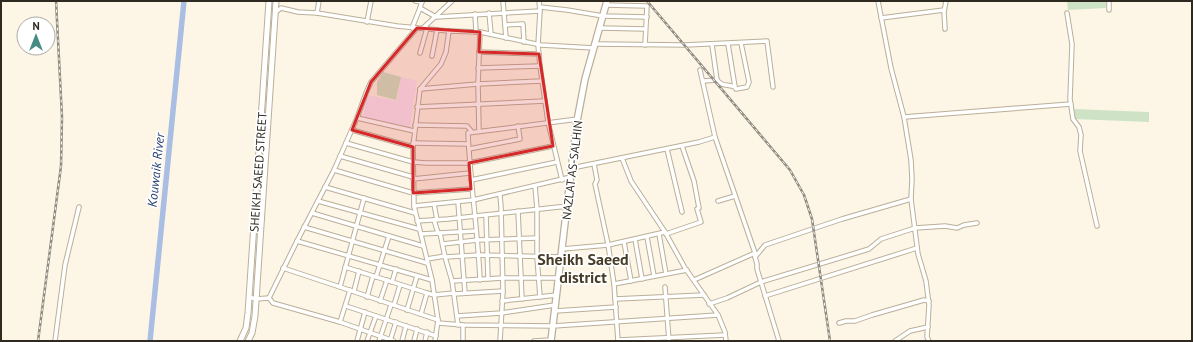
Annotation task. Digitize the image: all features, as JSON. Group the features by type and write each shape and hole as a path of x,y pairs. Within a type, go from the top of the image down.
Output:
{"main road":[{"name":"SHEIKH SAEED STREET","path":"240,341 247,321 269,1"},
{"name":"SHEIKH SAEED STREET","path":"248,341 254,324 276,1"},
{"name":"NAZLAT AS-SALHIN","path":"552,340 578,119 585,79 606,3"},
{"path":"268,17 275,15"}],"street":[{"path":"317,12 319,1"},
{"path":"367,22 371,1"},
{"path":"412,28 422,2 415,1"},
{"path":"420,53 425,28 453,1"},
{"path":"503,1 506,38"},
{"path":"540,1 538,44 540,66 548,122 562,180"},
{"path":"878,1 891,68 904,117 911,160 911,199 917,248 926,281 929,300 927,337 929,341"},
{"path":"945,29 944,10 946,1"},
{"path":"1108,1 1109,10"},
{"path":"606,3 647,6 645,45"},
{"path":"275,15 281,8 298,12 317,12 367,22 412,28 478,32 538,44 595,46 712,45 767,42 774,87"},
{"path":"420,8 436,17 504,13 540,9 567,10 603,16 647,17"},
{"path":"881,18 944,10"},
{"path":"489,13 491,34"},
{"path":"1067,13 1072,44 1072,119 1079,127 1081,135 1080,151 1097,226"},
{"path":"475,14 479,52 479,131"},
{"path":"505,25 523,24 524,42"},
{"path":"269,298 334,170 358,118 371,82 417,28"},
{"path":"600,28 646,30"},
{"path":"432,56 437,30"},
{"path":"435,341 438,322 432,280 414,206 413,145 420,89 441,64 446,52 448,31"},
{"path":"712,45 717,80 721,84 738,89 748,86 749,82 741,43"},
{"path":"728,44 735,87"},
{"path":"479,52 539,54"},
{"path":"478,68 540,66"},
{"path":"700,70 715,137 755,255 757,269 779,341"},
{"path":"702,81 717,80"},
{"path":"420,89 542,81"},
{"path":"418,107 545,102"},
{"path":"904,117 1071,104"},
{"path":"358,118 414,131"},
{"path":"480,280 478,240 471,189 468,132 578,119"},
{"path":"415,125 468,126 472,132"},
{"path":"469,149 520,139 518,126"},
{"path":"352,130 413,145 468,144"},
{"path":"572,168 682,146 715,137"},
{"path":"346,143 413,162 469,163 553,146"},
{"path":"562,249 624,242 666,233 701,222 694,181 682,146"},
{"path":"667,149 682,212"},
{"path":"340,156 413,178 470,173"},
{"path":"622,158 631,181 666,233 687,270 709,304 718,315 726,341"},
{"path":"471,180 557,162"},
{"path":"594,164 597,180 595,184 608,245 614,284 618,341 725,335"},
{"path":"334,170 413,193 471,189"},
{"path":"414,206 473,200 500,195 571,177"},
{"path":"535,186 538,209 537,257 540,297"},
{"path":"325,187 415,213"},
{"path":"500,195 503,278 500,341"},
{"path":"718,201 735,196"},
{"path":"340,287 364,198"},
{"path":"694,280 755,255 766,245 842,219 911,199"},
{"path":"318,201 419,229"},
{"path":"458,202 465,293"},
{"path":"434,204 439,233 452,281 458,325"},
{"path":"417,221 568,206"},
{"path":"55,341 65,265 79,207"},
{"path":"518,211 522,299"},
{"path":"312,213 423,246"},
{"path":"486,215 488,279"},
{"path":"709,304 727,298 761,282 869,249 881,239 915,228 945,226 957,228 964,225 977,223"},
{"path":"304,227 427,261 445,256 487,255 561,257"},
{"path":"421,234 476,231"},
{"path":"659,234 666,274"},
{"path":"367,297 389,236"},
{"path":"647,237 654,276"},
{"path":"443,244 478,240 537,238"},
{"path":"635,239 642,279"},
{"path":"297,241 432,280"},
{"path":"624,242 631,281"},
{"path":"765,296 917,248"},
{"path":"345,267 434,295 503,291"},
{"path":"283,268 421,314 438,322 458,325 553,326 718,315"},
{"path":"392,282 396,269"},
{"path":"614,284 687,270"},
{"path":"340,322 359,271"},
{"path":"407,310 417,276"},
{"path":"452,281 503,278 559,278"},
{"path":"380,301 387,280"},
{"path":"379,341 400,285"},
{"path":"665,287 669,339"},
{"path":"421,314 427,293"},
{"path":"502,301 557,295"},
{"path":"615,299 704,295"},
{"path":"249,297 256,299 269,298"},
{"path":"269,298 273,303 340,322 392,341 396,322"},
{"path":"839,324 846,321 855,321 872,314 924,300 929,300"},
{"path":"346,306 436,336"},
{"path":"456,316 555,308 616,307"},
{"path":"357,341 365,312"},
{"path":"367,341 376,316"},
{"path":"463,325 463,341"},
{"path":"402,341 406,326"},
{"path":"895,341 910,331 928,327"},
{"path":"414,341 417,329"},
{"path":"425,341 427,332"},
{"path":"534,341 552,340"}],"highlighted area":[{"path":"417,28 480,32 479,52 539,54 553,146 469,163 471,189 413,193 413,147 352,130 371,82"}],"shaded area":[{"path":"401,77 417,81 410,128 363,117 367,95 397,101"}],"green space":[{"path":"1067,1 1106,1 1106,8 1068,10"},
{"path":"383,72 401,77 396,100 377,95 377,82"},
{"path":"1074,109 1149,112 1149,122 1074,119"}],"waterway":[{"name":"Kouwaik River","path":"150,341 184,1"}],"railway":[{"path":"38,341 61,166 62,117 56,1"},
{"path":"647,1 790,170 804,195 812,219 830,341"}],"district":[{"name":"Sheikh Saeed district","path":"583,268"}]}
